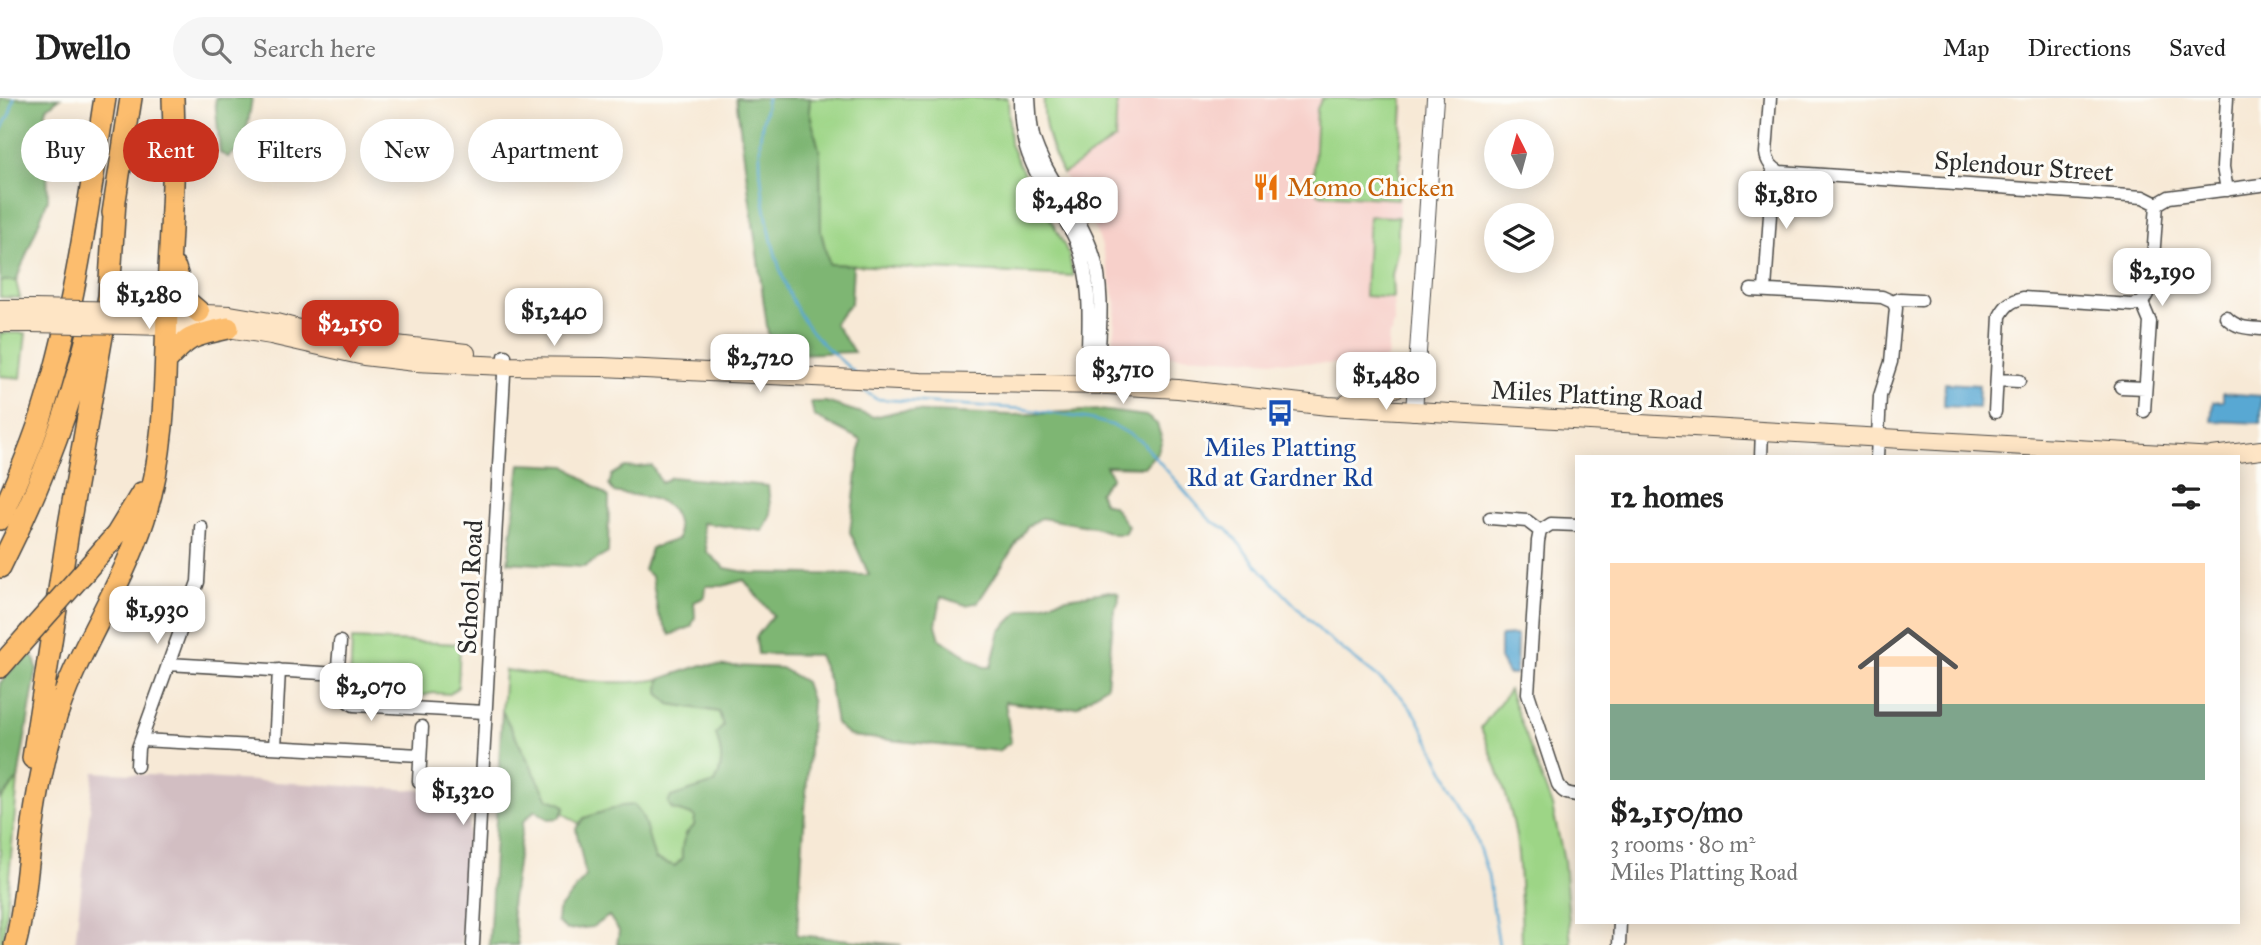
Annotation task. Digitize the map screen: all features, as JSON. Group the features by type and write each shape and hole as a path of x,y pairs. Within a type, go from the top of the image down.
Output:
{"highway":[{"path":"89,119 91,98"},
{"path":"101,119 105,98"},
{"path":"0,567 41,481 76,380 97,296 131,98"},
{"path":"14,945 22,920 39,790 53,728 69,682 131,556 145,517 158,464 166,361 173,98"},
{"path":"0,519 29,451 60,351 73,295 91,182"},
{"path":"14,945 19,848 69,525 109,296 115,200"},
{"path":"170,252 185,300 199,312"},
{"path":"166,361 192,336 228,328"},
{"path":"0,667 127,521 150,474 158,464"}],"main road":[{"name":"Miles Platting Road","path":"0,309 32,316 167,319 271,335 364,356 415,362 505,361"},
{"name":"Miles Platting Road","path":"167,319 199,312 254,318 335,338 505,361 920,382 1178,389 1328,406 1414,412 2196,455"},
{"name":"Miles Platting Road","path":"0,323 32,316"},
{"path":"1328,406 1399,387 1408,383 1418,371"},
{"name":"Miles Platting Road","path":"2222,455 2261,450"},
{"path":"2240,460 2261,464"}],"street":[{"path":"1020,98 1021,123 1031,161 1076,240 1094,287"},
{"path":"1029,98 1030,121 1036,145 1093,251 1092,385"},
{"path":"1414,412 1435,98"},
{"path":"1765,290 1777,170 1767,159 1766,153 1770,98"},
{"path":"2227,98 2223,167 2227,190"},
{"name":"Splendour Street","path":"1777,170 2143,197 2157,204"},
{"path":"1995,412 2000,316 2013,300 2023,298 2132,305 2142,303 2151,287 2157,204 2169,197 2261,185"},
{"path":"1751,290 1882,297 1893,302 1896,309 1891,362 1880,396 1877,455"},
{"path":"1893,302 1900,299 1921,300"},
{"path":"2142,303 2150,322 2144,411"},
{"path":"2226,317 2243,328 2261,329"},
{"name":"School Road","path":"473,945 505,361"},
{"path":"1997,380 2019,381"},
{"path":"2121,387 2145,388"},
{"path":"1762,430 1762,455"},
{"path":"1490,518 1527,521 1541,531"},
{"path":"1575,524 1551,524 1541,531 1538,541 1528,693 1558,785 1562,791 1575,795"},
{"path":"136,766 141,740 198,582 201,527"},
{"path":"340,642 338,688 346,701 355,705 485,712"},
{"path":"168,664 339,674"},
{"path":"275,747 279,670"},
{"path":"419,781 422,727"},
{"path":"141,740 420,755"},
{"path":"1619,945 1620,924"}],"shaded area":[{"path":"1117,98 1404,98 1397,247 1393,276 1394,324 1392,333 1389,334 1387,358 1380,362 1332,364 1120,353 1116,350 1113,345 1116,303 1101,243 1092,222 1063,174 1115,139"},
{"path":"94,772 471,793 461,945 75,945"}],"green space":[{"path":"0,98 60,98 47,108 44,119 21,119 21,182 47,182 48,199 16,281 0,281"},
{"path":"215,98 252,98 249,119 233,119 233,154 228,157 220,153"},
{"path":"736,98 810,98 809,111 820,153 821,232 829,264 853,265 851,303 834,323 854,352 793,354 768,334"},
{"path":"810,98 1008,98 1010,144 1069,255 1073,276 829,264 821,232 820,153 809,111"},
{"path":"1044,98 1117,98 1115,139 1063,174 1048,137"},
{"path":"1322,98 1402,98 1398,199 1318,194 1313,184 1317,109"},
{"path":"1369,216 1398,217 1398,247 1392,275 1393,298 1365,296"},
{"path":"0,281 16,281 20,298 0,297"},
{"path":"0,333 26,333 21,378 0,376"},
{"path":"811,402 826,402 874,417 899,411 1014,415 1100,410 1146,416 1157,424 1162,440 1158,451 1144,467 1106,466 1112,477 1099,492 1103,502 1113,506 1128,526 1124,534 1041,518 1027,527 978,602 966,605 941,597 936,625 940,639 984,667 991,667 1000,631 1019,612 1061,599 1110,591 1118,593 1107,685 1078,706 1062,709 1005,702 1011,742 998,751 850,736 836,724 829,681 818,655 758,654 756,637 773,615 744,580 723,586 706,586 705,597 694,602 695,617 691,627 670,635 658,614 652,577 644,570 651,548 678,539 677,524 674,513 659,501 614,492 609,485 612,475 625,467 652,466 661,483 671,477 768,486 771,514 763,531 702,523 707,552 725,568 751,573 869,575 850,532 861,440 814,416"},
{"path":"520,464 566,466 609,497 608,553 584,567 508,562"},
{"path":"352,639 460,644 458,687 450,694 433,693 417,697 359,694 350,686"},
{"path":"25,654 34,658 37,668 18,779 0,800 0,683"},
{"path":"702,665 781,668 805,682 812,703 797,935 902,945 617,945 619,931 609,916 592,927 567,930 557,922 558,911 586,876 576,829 584,818 621,806 634,805 644,822 655,859 675,866 682,859 684,841 694,826 695,816 672,809 668,803 671,797 715,783 721,759 716,734 723,726 719,712 670,704 659,693 660,679"},
{"path":"505,670 602,682 660,679 659,693 670,704 719,712 724,726 716,734 721,759 715,783 671,797 672,809 696,816 694,826 686,833 682,859 675,866 655,859 648,840 621,806 584,818 580,824 563,813 565,806 548,799 502,711"},
{"path":"1509,690 1552,806 1564,860 1571,945 1522,945 1516,837 1502,781 1481,728"},
{"path":"502,711 548,799 565,807 559,818 548,819 535,810 523,822 511,906 518,945 489,945"},
{"path":"18,779 3,945 0,945 0,800"}],"water":[{"path":"1945,383 1979,385 1978,408 1944,406"},
{"path":"2223,393 2261,396 2261,423 2211,421 2213,402 2223,401"},
{"path":"1515,635 1516,671 1515,674 1508,674 1500,659 1500,638"}],"waterway":[{"path":"0,133 14,98"},
{"path":"767,98 760,163 766,213 779,266 788,290 811,331 854,372"},
{"path":"862,389 876,399 1023,409 1089,419 1115,426 1141,441 1211,521 1227,529 1262,571 1323,634 1400,695 1416,715 1470,820 1488,875 1499,945"}],"place":[{"name":"Momo Chicken","path":"1266,187"},
{"name":"Miles Platting Rd at Gardner Rd","path":"1280,413"}]}
